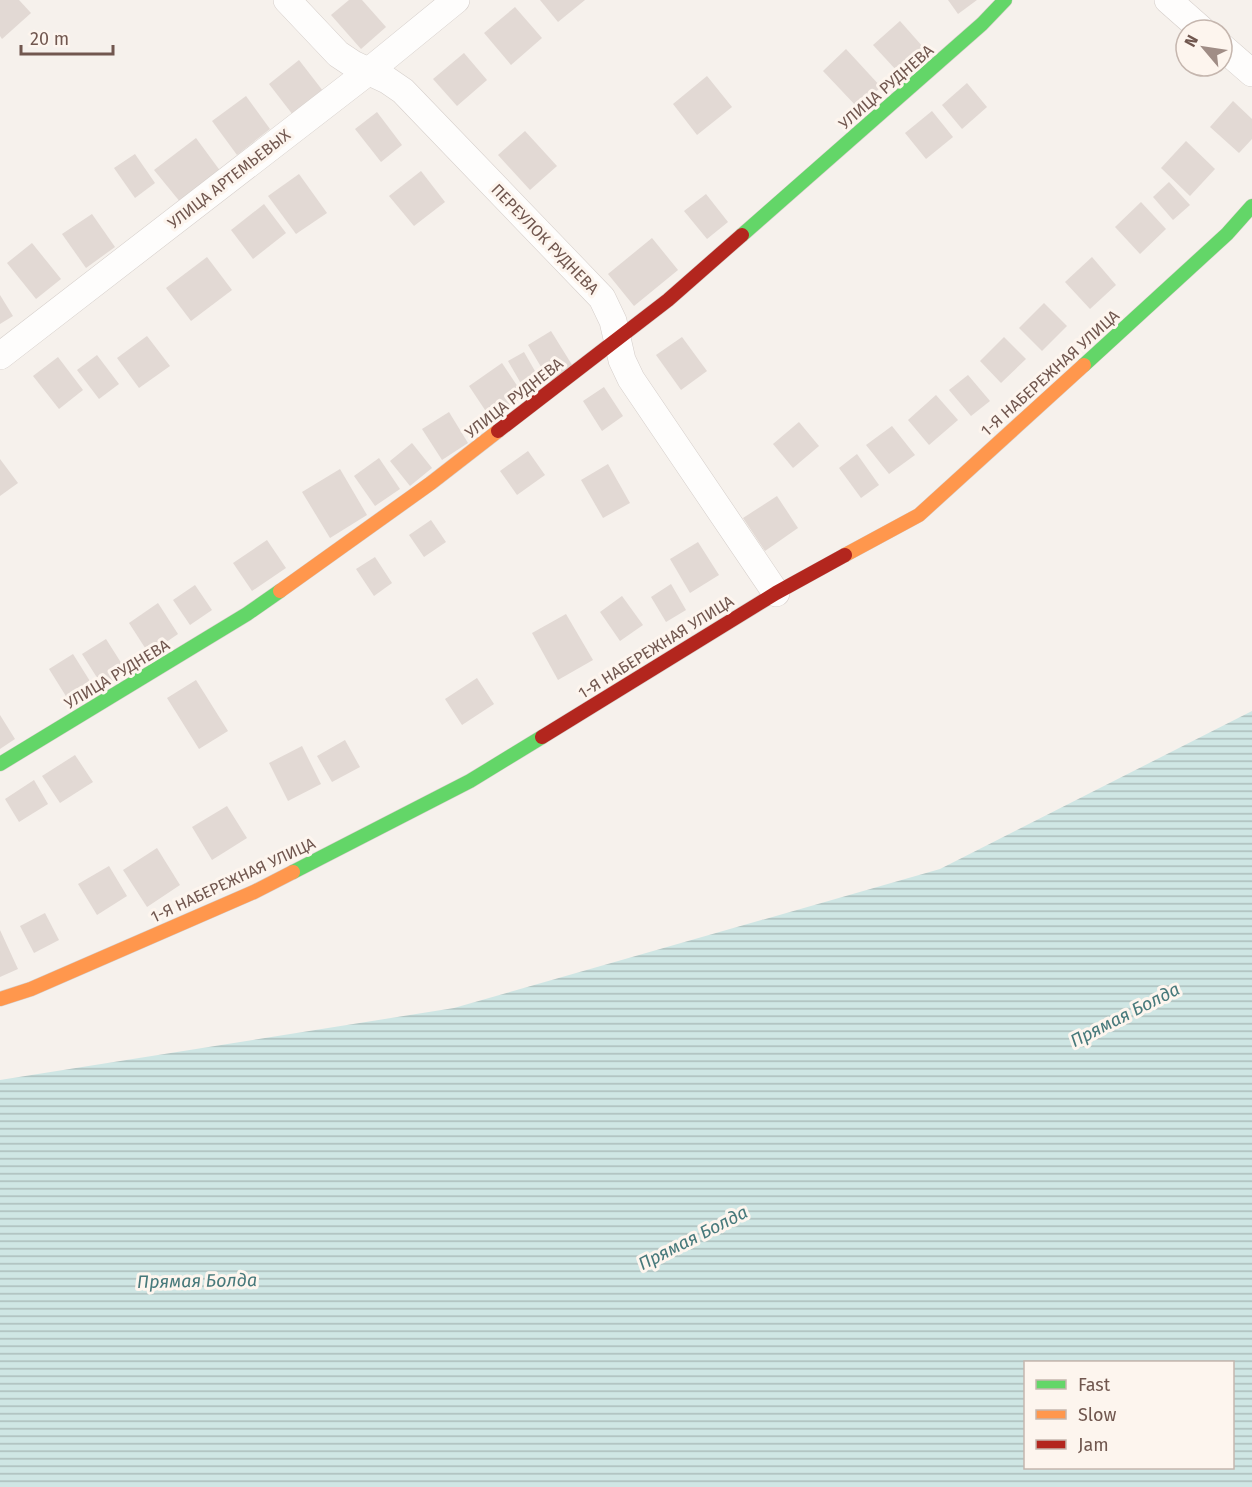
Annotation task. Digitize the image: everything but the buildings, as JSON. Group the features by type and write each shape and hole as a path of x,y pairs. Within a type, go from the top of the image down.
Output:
{"street":[{"name":"ПЕРЕУЛОК РУДНЕВА","path":"287,0 338,54 403,91 602,298 612,321 622,360 631,379 776,593"},
{"name":"УЛИЦА АРТЕМЬЕВЫХ","path":"0,356 369,71 456,0"},
{"name":"УЛИЦА РУДНЕВА","path":"0,764 248,614 431,483 668,300 982,24 1005,0"},
{"path":"1168,0 1188,18"},
{"path":"1234,57 1252,73"},
{"name":"1-Я НАБЕРЕЖНАЯ УЛИЦА","path":"0,999 31,989 254,892 470,781 776,593 919,515 1218,242 1252,206"}],"water":[{"name":"Прямая Болда","path":"1252,711 1252,1487 0,1487 0,1080 454,1008 940,869"}],"traffic: fast":[{"path":"742,235 982,24 1005,0"},
{"path":"1084,365 1227,234 1252,206"},
{"path":"0,764 247,614 280,591"},
{"path":"293,872 470,781 542,737"}],"traffic: slow":[{"path":"845,555 919,515 1084,365"},
{"path":"280,591 431,483 498,431"},
{"path":"0,999 31,989 254,892 293,872"}],"traffic: jam":[{"path":"498,431 668,300 742,235"},
{"path":"542,737 776,593 845,555"}]}
